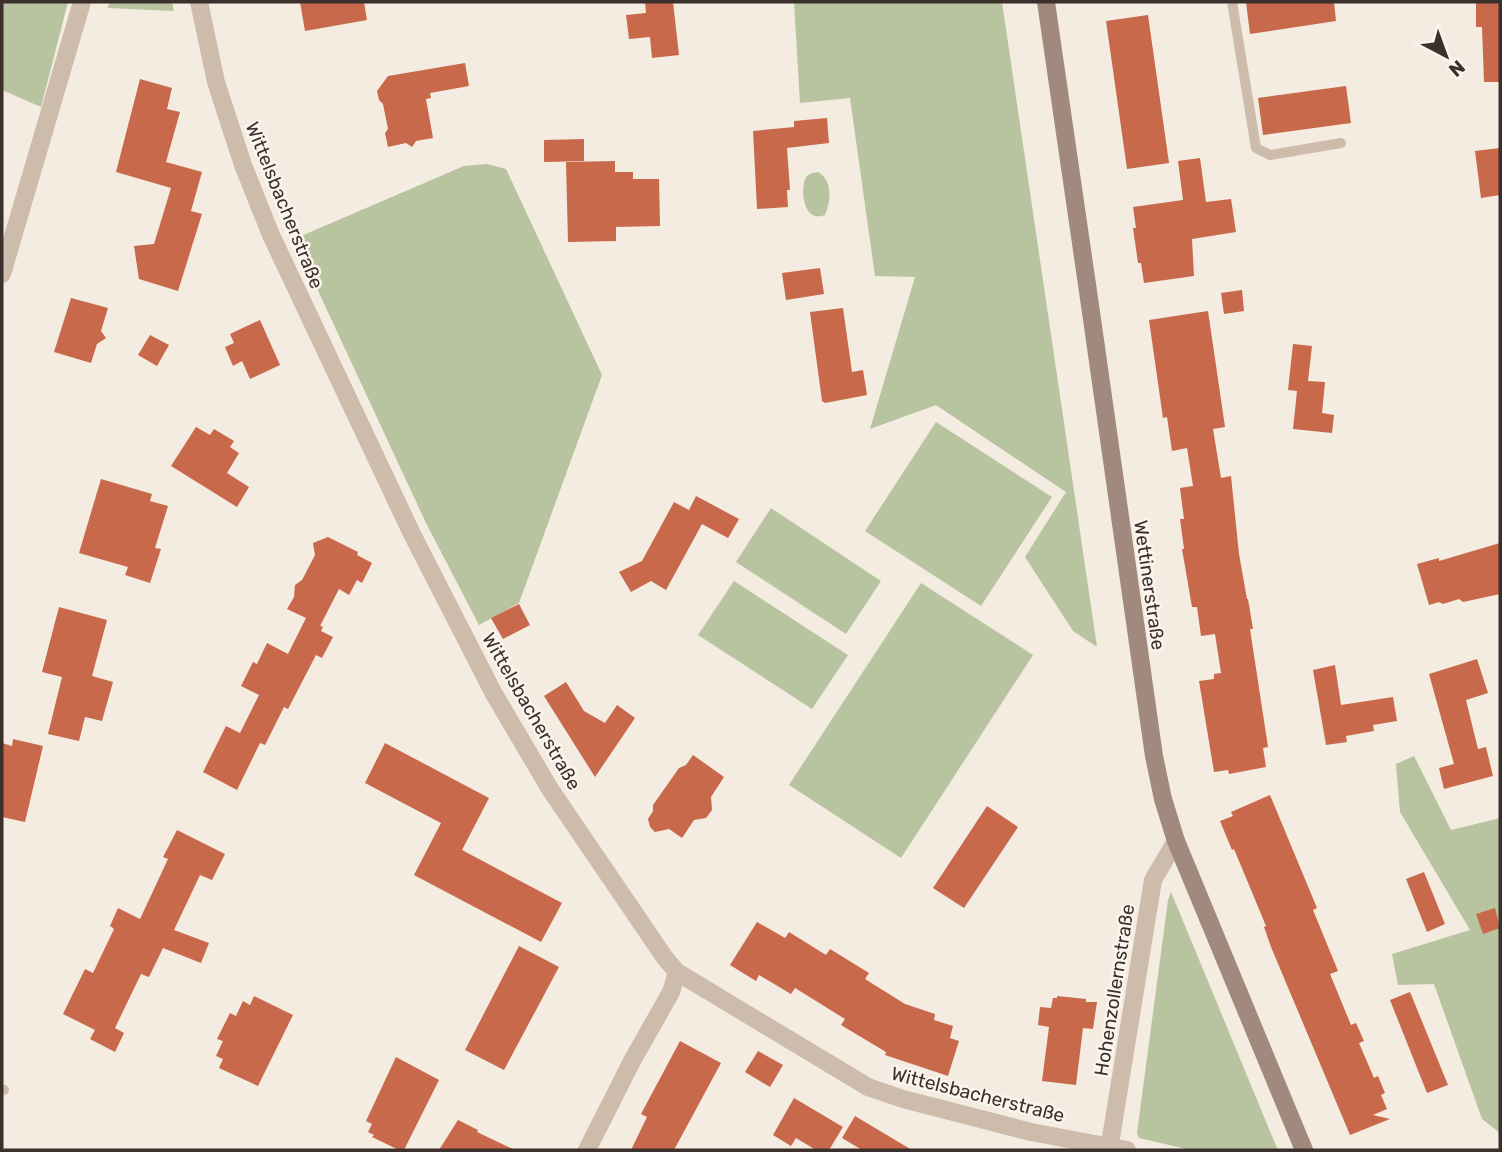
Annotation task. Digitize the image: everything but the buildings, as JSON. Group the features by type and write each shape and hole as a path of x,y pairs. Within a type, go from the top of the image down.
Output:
{"street":[{"path":"2,274 82,2"},
{"name":"Wittelsbacherstraße","path":"198,2 216,82 243,165 271,235 412,534 478,665 551,789 665,958 677,972 868,1087 903,1099 1031,1132 1116,1149"},
{"name":"Wettinerstraße","path":"1046,2 1084,253 1110,457 1154,756 1163,799 1176,841 1304,1150"},
{"name":"Hohenzollernstraße","path":"1116,1149 1153,880 1176,841"},
{"path":"587,1150 671,992 677,972"}],"lane":[{"path":"1232,2 1256,148 1270,155 1341,143"}],"green space":[{"path":"2,2 68,2 41,107 2,90"},
{"path":"109,2 172,2 174,11 108,8"},
{"path":"794,2 1002,2 1097,647 1073,631 1025,557 1066,492 936,405 870,429 915,277 875,276 850,98 800,103"},
{"path":"487,164 506,169 602,375 519,603 479,625 426,523 294,239 464,166"},
{"path":"818,172 826,180 829,203 825,215 817,216 811,214 804,202 803,186 807,176"},
{"path":"936,422 1052,497 981,606 865,531"},
{"path":"771,508 881,581 846,634 736,562"},
{"path":"734,581 848,655 812,709 698,635"},
{"path":"921,583 1033,655 901,858 789,785"},
{"path":"1414,756 1451,830 1500,818 1500,1133 1482,1119 1434,984 1398,985 1392,954 1470,930 1400,812 1396,764"},
{"path":"1171,892 1277,1150 1191,1150 1139,1138 1137,1133"}]}
